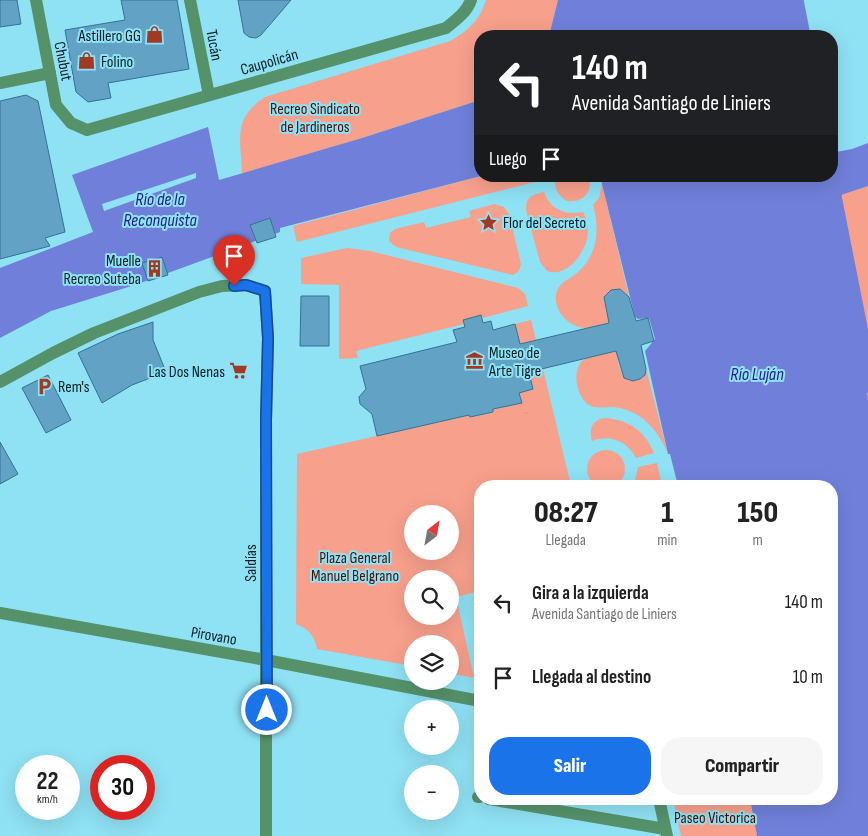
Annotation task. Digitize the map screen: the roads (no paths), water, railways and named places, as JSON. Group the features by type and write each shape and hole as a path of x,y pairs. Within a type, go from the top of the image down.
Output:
{"street":[{"name":"Chubut","path":"36,0 56,105 71,123"},
{"name":"Tucán","path":"190,0 209,95"},
{"name":"Caupolicán","path":"71,123 87,130 446,28 458,20 470,3"},
{"path":"0,83 50,73"},
{"name":"Saldías","path":"0,382 94,333 199,292 222,286 246,285 265,291 268,338 266,420 266,836"},
{"name":"Pirovano","path":"0,613 266,660 474,700"},
{"path":"520,805 666,832 660,805"}],"water":[{"path":"558,0 799,0 801,2 798,30 550,30"},
{"name":"Río de la Reconquista","path":"474,102 474,178 280,228 280,232 138,284 51,311 0,338 0,268 93,232 72,175 208,127 219,180 362,138"},
{"name":"Río Luján","path":"868,143 868,186 826,200 839,286 855,338 868,399 868,836 757,836 751,805 838,805 838,480 676,480 670,454 668,454 645,351 655,339 649,318 638,319 635,317 601,182 838,182 838,152"}],"waterway":[{"path":"793,0 799,30"},
{"path":"828,182 868,383"}],"place":[{"name":"Astillero GG","path":"155,35"},
{"name":"Folino","path":"87,61"},
{"name":"Flor del Secreto","path":"489,222"},
{"name":"Muelle Recreo Suteba","path":"155,269"},
{"name":"Museo de Arte Tigre","path":"475,361"},
{"name":"Las Dos Nenas","path":"239,371"},
{"name":"Rem's","path":"44,386"}],"park label":[{"name":"Recreo Sindicato de Jardineros","path":"315,117"},
{"name":"Plaza General Manuel Belgrano","path":"355,566"},
{"name":"Paseo Victorica","path":"715,817"}]}
